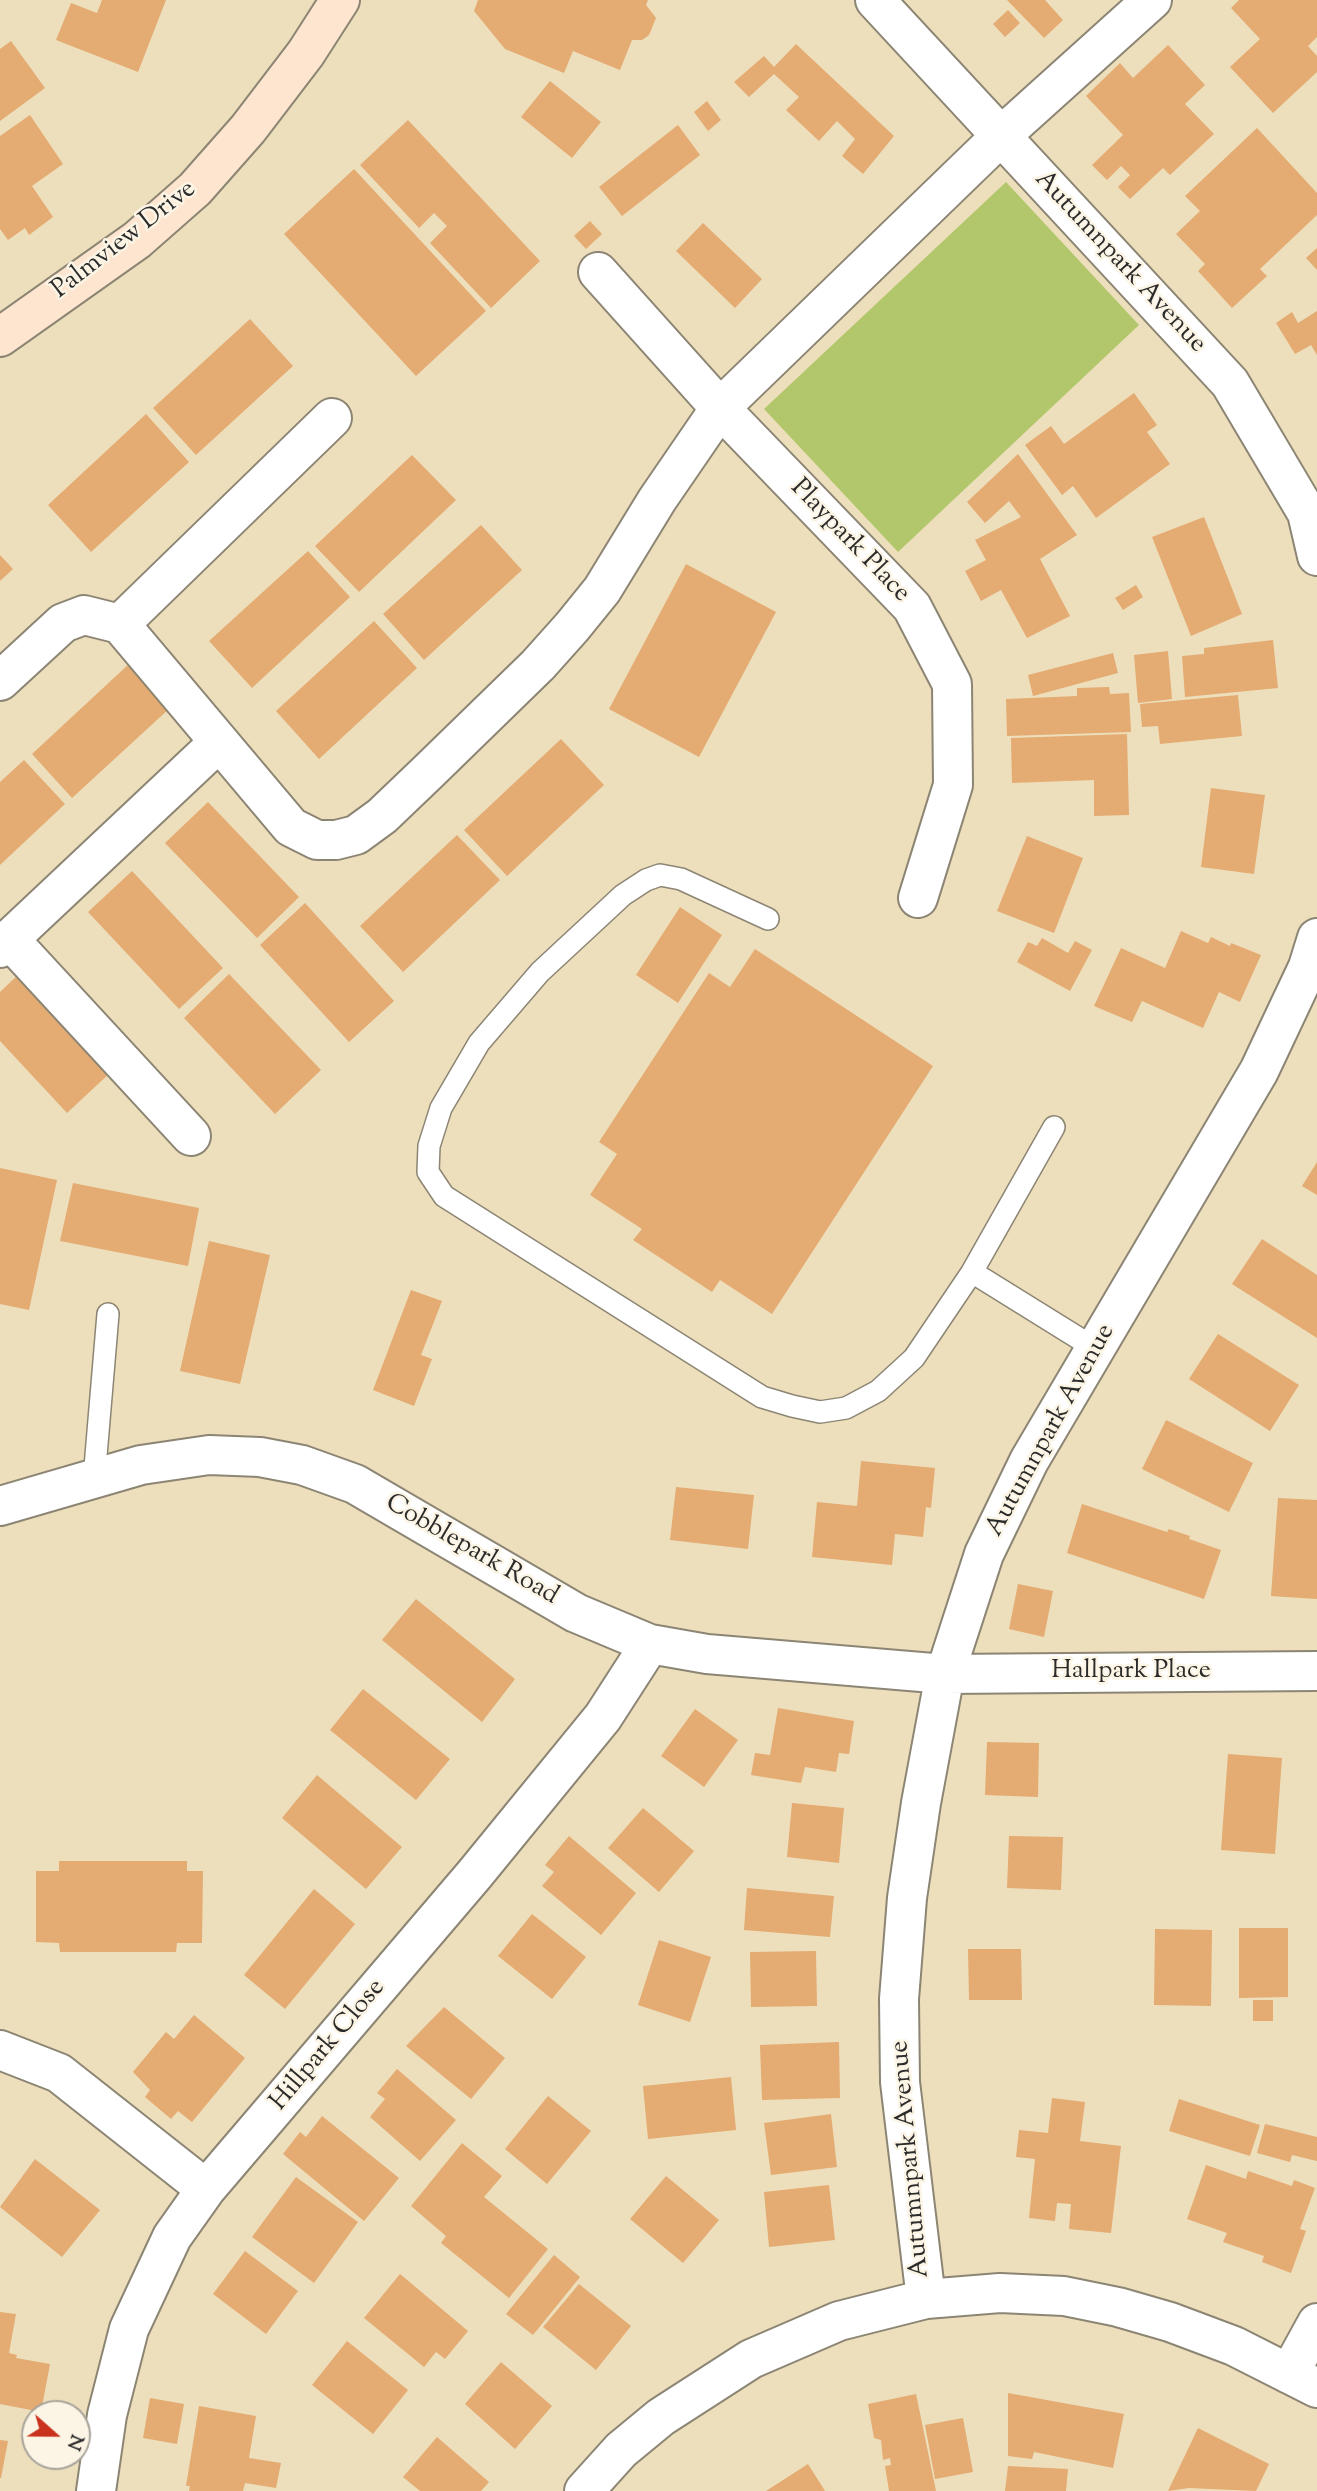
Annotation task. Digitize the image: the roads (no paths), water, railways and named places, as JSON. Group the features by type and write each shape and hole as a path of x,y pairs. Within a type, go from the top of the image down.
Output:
{"street":[{"name":"Palmview Drive","path":"0,337 137,240 195,189 248,129 306,53 340,0"},
{"name":"Autumnpark Avenue","path":"875,0 1230,383 1307,513 1317,556"},
{"path":"0,681 63,623 84,615 120,624 291,827 317,840 337,840 356,835 382,816 427,773 538,665 572,627 602,590 657,500 720,408 1000,135 1152,0"},
{"name":"Playpark Place","path":"598,272 720,408 912,607 952,684 953,785 918,898"},
{"path":"120,624 332,418"},
{"path":"191,1136 4,943 219,742"},
{"name":"Autumnpark Avenue","path":"926,2299 900,2082 899,1999 913,1858 945,1674 984,1554 1029,1461 1259,1071 1308,967 1317,938"},
{"name":"Cobblepark Road","path":"0,1506 141,1465 209,1455 260,1457 302,1465 355,1483 576,1613 650,1644 706,1654 945,1674"},
{"name":"Hillpark Close","path":"96,2491 107,2415 129,2329 172,2237 206,2189 474,1875 603,1717 650,1644"},
{"name":"Hallpark Place","path":"945,1674 1317,1671"},
{"path":"0,2050 59,2073 206,2189"},
{"path":"584,2491 621,2450 661,2417 751,2359 839,2321 926,2299 1013,2294 1064,2296 1118,2307 1170,2322 1234,2346 1303,2381 1317,2323"}],"lane":[{"path":"768,919 681,878 660,875 646,880 624,895 540,972 479,1042 440,1108 429,1146 428,1172 444,1196 762,1397 820,1412 846,1408 878,1391 914,1358 972,1272 1054,1127"},
{"path":"972,1272 1096,1349"},
{"path":"94,1479 108,1314"}]}
